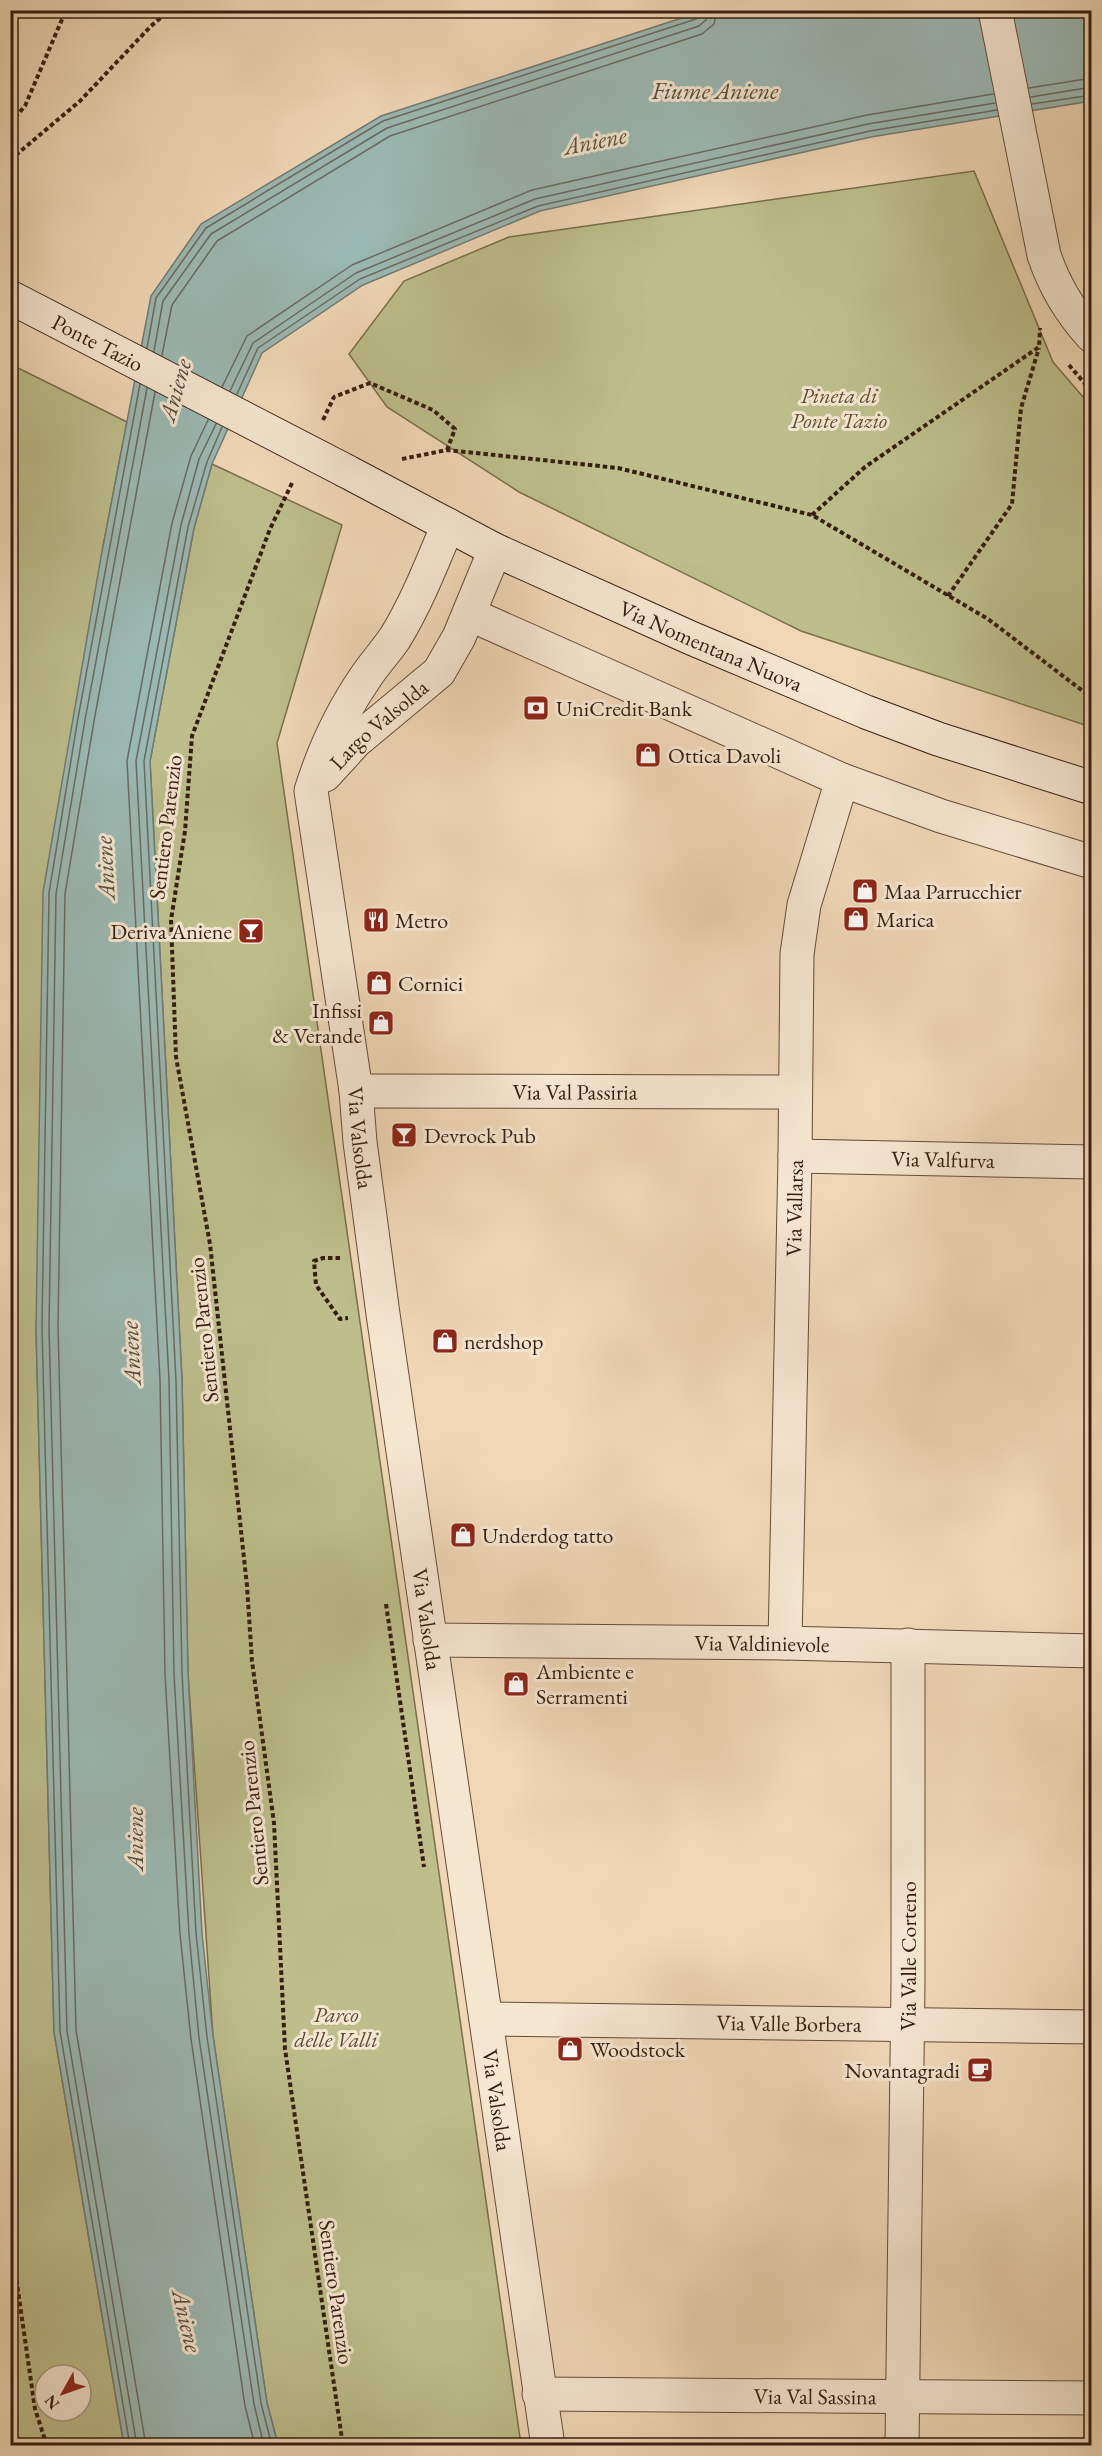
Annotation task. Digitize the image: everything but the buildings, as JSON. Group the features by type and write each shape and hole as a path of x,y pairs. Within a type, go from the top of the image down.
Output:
{"street":[{"path":"995,10 1044,255 1073,313 1092,336"},
{"name":"Ponte Tazio","path":"10,297 346,471"},
{"name":"Via Nomentana Nuova","path":"346,471 495,550 690,638 866,712 985,755 1092,788"},
{"name":"Largo Valsolda","path":"311,791 320,760 337,725 366,676 394,638 421,590 448,525"},
{"name":"Largo Valsolda","path":"311,791 356,741 439,672 449,658 469,615 495,550"},
{"path":"469,615 842,780 941,816 1092,862"},
{"name":"Via Vallarsa","path":"785,1643 797,954 799,930 819,853 842,780"},
{"name":"Via Valsolda","path":"311,791 356,1091 360,1142 383,1314 548,2445"},
{"name":"Via Val Passiria","path":"356,1091 795,1092"},
{"name":"Via Valfurva","path":"795,1156 1092,1162"},
{"name":"Via Valdinievole","path":"430,1640 785,1643 1092,1651"},
{"name":"Via Valle Corteno","path":"902,2445 908,2024 908,1646"},
{"name":"Via Valle Borbera","path":"486,2019 1092,2026"},
{"name":"Via Val Sassina","path":"539,2394 1092,2398"}],"path":[{"path":"10,123 25,106 66,10"},
{"path":"10,160 80,101 151,26 171,10"},
{"path":"948,596 1012,504 1021,408 1039,347 1040,324"},
{"path":"812,515 865,467 1039,347"},
{"path":"1062,357 1092,392"},
{"path":"318,429 334,397 370,382 433,410 455,429 447,450"},
{"path":"346,471 447,450 618,468 812,515 988,619 1092,698"},
{"name":"Sentiero Parenzio","path":"294,479 270,529 192,736 184,831 171,920 176,1057 210,1244 247,1586 252,1661 274,1823 285,2049 343,2445"},
{"path":"342,1270 341,1258 323,1258 314,1261 316,1285 340,1319 347,1318 346,1310"},
{"path":"10,2235 35,2409 47,2445"}],"green space":[{"name":"Pineta di Ponte Tazio","path":"974,171 1053,362 1083,397 1091,402 1091,727 801,631 519,492 387,407 349,354 404,281 509,237"},
{"path":"10,364 127,422 101,557 36,1328 54,2032 124,2445 11,2445"},
{"name":"Parco delle Valli","path":"212,464 342,525 277,743 521,2445 278,2445 267,2403 213,2036 188,1673 182,1380 150,761 194,528"}],"water":[{"name":"Fiume Aniene","path":"703,11 1091,11 1091,101 871,137 540,211 363,285 262,353 212,464 194,528 150,761 182,1380 188,1673 202,1933 213,2036 267,2403 278,2445 124,2445 54,2032 36,1328 43,892 101,557 151,296 201,224 381,116"}],"place":[{"name":"UniCredit Bank","path":"536,708"},
{"name":"Ottica Davoli","path":"648,755"},
{"name":"Maa Parrucchier","path":"865,891"},
{"name":"Marica","path":"856,919"},
{"name":"Metro","path":"376,920"},
{"name":"Deriva Aniene","path":"251,931"},
{"name":"Cornici","path":"379,983"},
{"name":"Infissi & Verande","path":"381,1023"},
{"name":"Devrock Pub","path":"404,1135"},
{"name":"nerdshop","path":"445,1341"},
{"name":"Underdog tatto","path":"463,1535"},
{"name":"Ambiente e Serramenti","path":"516,1684"},
{"name":"Woodstock","path":"570,2049"},
{"name":"Novantagradi","path":"980,2070"}],"water label":[{"name":"Aniene","path":"595,141"},
{"name":"Aniene","path":"175,390"},
{"name":"Aniene","path":"105,868"},
{"name":"Aniene","path":"131,1353"},
{"name":"Aniene","path":"135,1839"},
{"name":"Aniene","path":"187,2321"}]}
